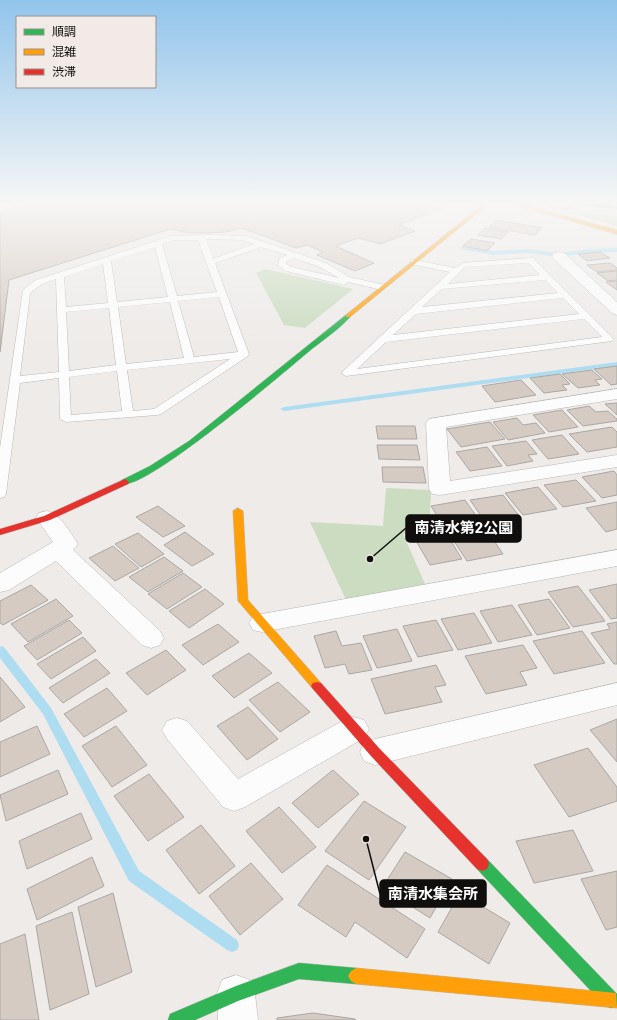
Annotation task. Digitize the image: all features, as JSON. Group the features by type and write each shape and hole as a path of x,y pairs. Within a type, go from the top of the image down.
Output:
{"main road":[{"path":"0,532 47,518 148,472 184,449 268,382 380,288 430,250"},
{"path":"238,511 243,601 375,752 614,1000"},
{"path":"176,1020 237,1007 299,971 614,1000"}],"street":[{"path":"559,256 617,310"},
{"path":"617,394 436,423 440,489 617,462"},
{"path":"0,584 66,544 47,518"},
{"path":"58,549 151,638"},
{"path":"262,623 617,558"},
{"path":"375,752 617,694"},
{"path":"177,730 234,797 354,729"}],"lane":[{"path":"0,494 5,419 15,380 26,292 39,282 138,250"},
{"path":"160,250 190,360"},
{"path":"207,250 244,354"},
{"path":"211,262 246,250"},
{"path":"278,250 323,265 346,279 380,288"},
{"path":"290,257 283,260 282,265 289,269 380,288"},
{"path":"106,260 128,414"},
{"path":"530,260 609,339 346,373 457,271 463,265 530,260"},
{"path":"414,262 457,271"},
{"path":"60,275 66,419 157,412 244,354"},
{"path":"440,287 546,277"},
{"path":"61,310 222,294"},
{"path":"414,311 565,296"},
{"path":"384,339 585,316"},
{"path":"15,380 244,354"}],"green space":[{"path":"265,269 353,289 305,328 284,325 256,273"},
{"path":"386,488 431,490 429,531 403,534 425,584 346,600 310,522 383,526"}],"building":[{"path":"0,250 105,250 9,280 0,352"},
{"path":"318,250 343,250 374,263 355,271 317,255 323,252"},
{"path":"600,252 610,258 587,261 578,254"},
{"path":"610,263 617,268 617,270 597,272 587,265"},
{"path":"617,271 617,280 608,281 597,273"},
{"path":"617,281 617,290 606,282"},
{"path":"617,366 617,384 611,385 594,369"},
{"path":"592,370 602,379 595,380 600,385 578,388 562,374"},
{"path":"560,374 570,384 562,385 567,390 544,393 530,378"},
{"path":"521,380 536,395 495,402 482,386"},
{"path":"617,403 617,415 605,404"},
{"path":"589,406 596,412 608,411 617,419 617,421 583,426 567,410"},
{"path":"562,410 578,427 549,432 533,415"},
{"path":"517,418 523,425 536,423 545,433 508,440 493,422"},
{"path":"490,422 505,439 461,447 447,429"},
{"path":"376,426 415,426 417,439 378,439"},
{"path":"612,427 617,432 617,447 587,452 569,434"},
{"path":"562,435 579,454 548,459 532,440"},
{"path":"526,441 537,454 528,455 533,461 507,466 492,446"},
{"path":"377,445 417,445 420,460 379,459"},
{"path":"487,447 502,466 470,471 456,452"},
{"path":"382,467 423,467 426,483 383,482"},
{"path":"614,471 617,475 617,495 602,498 582,477"},
{"path":"576,480 596,501 563,507 544,485"},
{"path":"538,487 557,509 523,515 505,493"},
{"path":"503,495 520,517 486,523 470,500"},
{"path":"465,500 481,523 446,530 431,506"},
{"path":"617,502 617,529 606,532 586,508"},
{"path":"158,506 185,526 163,537 136,517"},
{"path":"486,529 503,554 467,561 450,535"},
{"path":"185,532 214,554 192,566 164,545"},
{"path":"138,533 164,554 141,567 115,544"},
{"path":"446,533 462,559 430,565 415,539"},
{"path":"113,546 139,568 115,581 89,558"},
{"path":"164,557 183,571 148,592 129,577"},
{"path":"183,573 202,587 167,609 148,594"},
{"path":"617,584 617,618 611,619 589,590"},
{"path":"31,585 48,600 3,625 0,623 0,601"},
{"path":"578,586 605,621 573,627 548,592"},
{"path":"205,589 224,604 189,628 169,611"},
{"path":"56,599 73,616 28,642 11,624"},
{"path":"549,599 570,628 537,635 518,605"},
{"path":"512,605 532,635 498,642 480,611"},
{"path":"474,613 492,643 458,650 441,619"},
{"path":"69,620 82,633 37,660 24,646"},
{"path":"436,620 453,650 418,657 403,626"},
{"path":"617,622 617,664 614,664 591,633 610,629 607,624"},
{"path":"218,624 239,642 203,665 182,645"},
{"path":"397,629 412,661 377,668 363,636"},
{"path":"336,631 342,646 361,643 372,670 349,674 345,664 325,668 314,636"},
{"path":"582,631 605,663 554,674 533,641"},
{"path":"83,637 96,651 51,679 37,664"},
{"path":"523,645 537,668 520,672 527,685 486,694 465,656"},
{"path":"166,650 186,670 147,695 126,673"},
{"path":"249,653 272,673 234,698 212,676"},
{"path":"96,659 110,673 63,703 49,688"},
{"path":"436,665 446,685 435,687 442,702 385,714 371,679"},
{"path":"0,677 25,707 0,722"},
{"path":"278,682 310,712 280,732 249,700"},
{"path":"107,688 127,711 84,737 64,714"},
{"path":"248,707 278,739 247,760 217,726"},
{"path":"617,719 617,762 590,730"},
{"path":"37,726 50,754 0,777 0,742"},
{"path":"116,726 147,765 112,787 82,746"},
{"path":"588,748 617,787 617,801 569,817 534,765"},
{"path":"58,770 68,794 6,821 0,795"},
{"path":"333,770 359,794 318,828 292,803"},
{"path":"149,774 184,817 148,841 114,796"},
{"path":"364,801 406,827 369,880 325,851"},
{"path":"279,807 316,847 282,873 246,831"},
{"path":"81,813 92,839 27,869 19,841"},
{"path":"201,825 235,866 199,894 166,850"},
{"path":"573,830 593,871 534,883 516,841"},
{"path":"405,852 452,879 430,918 382,888"},
{"path":"92,857 104,886 37,920 27,889"},
{"path":"251,863 283,899 240,935 209,896"},
{"path":"327,865 425,929 407,958 355,922 346,937 298,905"},
{"path":"617,871 617,927 606,930 581,879"},
{"path":"113,893 132,972 96,987 78,907"},
{"path":"460,893 510,923 489,964 438,932"},
{"path":"72,912 89,994 50,1010 36,926"},
{"path":"25,934 39,1020 0,1020 0,944"},
{"path":"313,1013 356,1020 277,1020 277,1018"}],"waterway":[{"path":"473,250 493,253 529,251 558,255 589,251 617,250"},
{"path":"284,409 617,364"},
{"path":"0,650 47,711 134,876 232,945"}],"traffic: fast":[{"path":"125,482 153,468 192,442 348,316"},
{"path":"482,864 611,1000"},
{"path":"176,1020 236,994 299,971 356,976"}],"traffic: slow":[{"path":"348,316 430,250"},
{"path":"238,511 243,601 317,686"},
{"path":"356,976 616,1001"}],"traffic: jam":[{"path":"0,532 47,518 125,482"},
{"path":"317,686 375,752 482,864"}],"place":[{"name":"南清水第2公園","path":"370,559"},
{"name":"南清水集会所","path":"366,839"}]}
